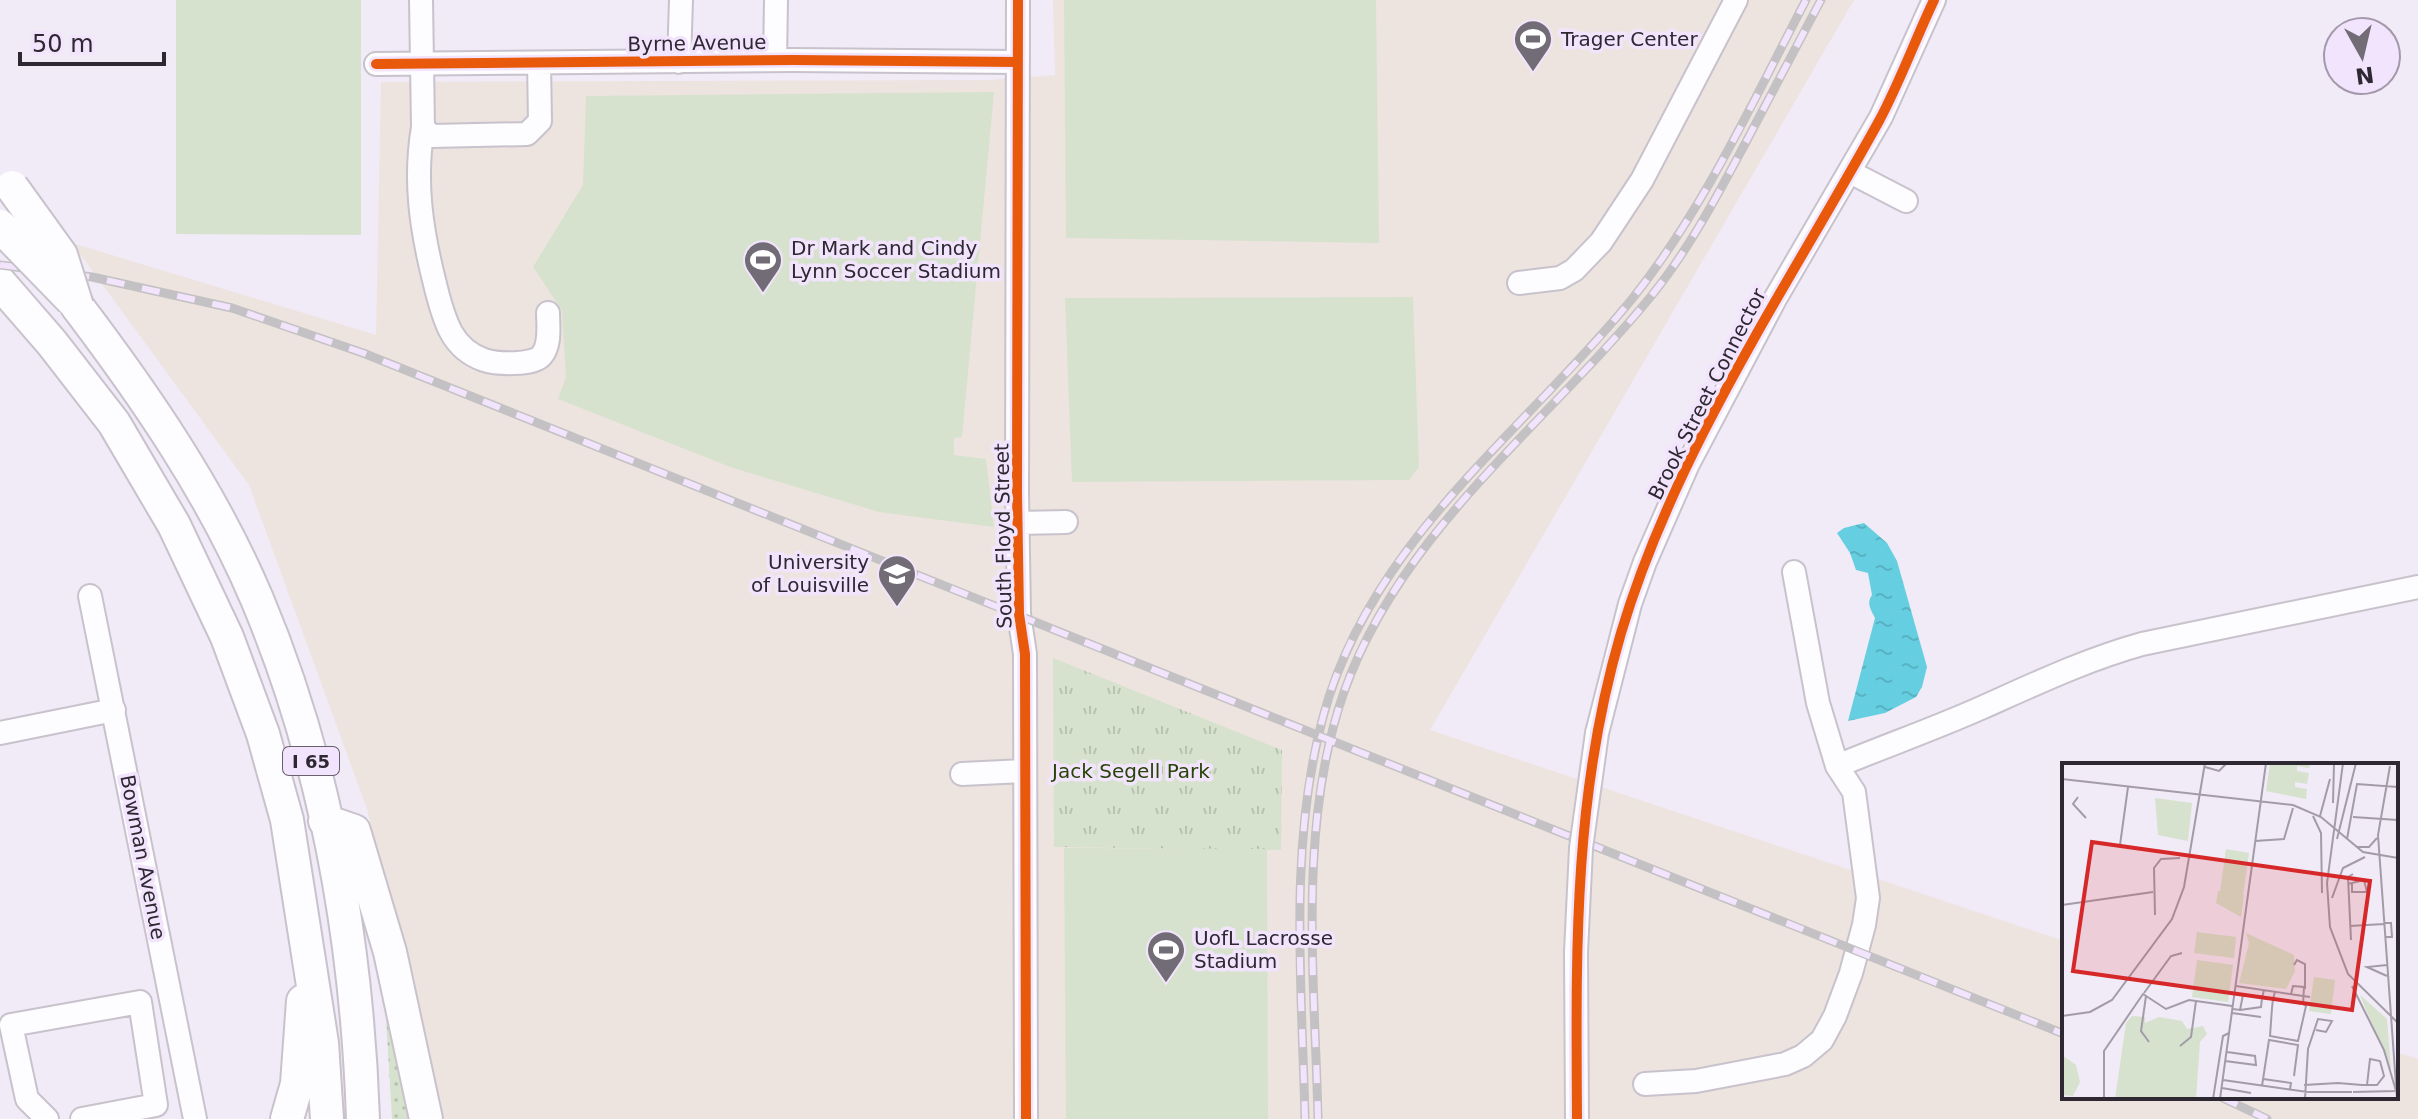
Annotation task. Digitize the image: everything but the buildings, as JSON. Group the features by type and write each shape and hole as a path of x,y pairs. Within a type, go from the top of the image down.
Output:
{"highway":[{"path":"6,179 61,255 77,306"},
{"name":"I 65","path":"0,226 77,306 165,429 224,530 256,597 288,678 345,909 361,1055 363,1119"},
{"name":"I 65","path":"0,283 52,343 114,423 174,525 227,637 254,706 287,820 322,1043 327,1119"},
{"path":"325,821 354,831 390,952 426,1119"},
{"path":"287,1119 297,1084 305,926"}],"street":[{"path":"421,0 423,127 417,162 420,217 438,296 451,332 462,347 484,360 530,363 542,355 548,340 548,313"},
{"path":"679,62 681,0"},
{"path":"775,60 776,0"},
{"name":"South Floyd Street","path":"1018,0 1018,523 1019,614 1025,654 1026,1119"},
{"path":"1519,283 1560,278 1581,264 1601,242 1642,180 1736,0"},
{"name":"Brook Street Connector","path":"1577,1119 1577,900 1587,791 1620,636 1645,562 1688,464 1738,368 1901,77 1934,0"},
{"name":"Byrne Avenue","path":"376,64 775,60 1018,62"},
{"path":"423,127 426,133 439,137 527,134 540,121 539,63"},
{"path":"1850,172 1906,201"},
{"path":"1018,523 1066,522"},
{"path":"1645,1084 1696,1081 1785,1064 1803,1056 1822,1040 1851,973 1868,898 1854,792 1837,766 1818,703 1794,572"},
{"path":"1837,766 2101,656 2181,635 2418,587"},
{"name":"Bowman Avenue","path":"90,596 195,1119"},
{"path":"0,733 114,710"},
{"path":"962,774 1025,771"},
{"path":"47,1119 27,1099 11,1025 140,1002 156,1105 82,1119"},
{"path":"153,1077 186,1072"}],"shaded area":[{"name":"University of Louisville","path":"1053,0 1854,0 1430,730 2062,940 2062,1099 2398,1099 2398,1053 2418,1059 2418,1119 443,1119 367,809 249,485 72,243 376,335 381,82 990,80 1055,75"}],"green space":[{"path":"176,0 361,0 361,235 176,234"},
{"path":"1064,0 1376,0 1379,243 1066,238"},
{"name":"Dr Mark and Cindy Lynn Soccer Stadium","path":"994,92 962,437 954,438 954,455 986,459 994,527 879,512 733,468 558,399 566,377 562,310 533,267 583,185 586,96"},
{"path":"1413,297 1419,467 1409,480 1072,482 1065,298"},
{"name":"Jack Segell Park","path":"1053,658 1282,750 1281,850 1054,847"},
{"name":"UofL Lacrosse Stadium","path":"1064,848 1267,849 1268,1119 1066,1119"},
{"path":"385,1001 418,1119 392,1119"}],"water":[{"path":"1864,523 1887,543 1897,561 1927,667 1916,697 1885,713 1848,721 1875,618 1869,604 1872,595 1868,573 1856,570 1850,553 1837,533"}],"railway":[{"path":"1305,1119 1300,968 1305,816 1323,717 1345,654 1376,596 1413,543 1454,492 1589,348 1658,264 1726,154 1806,0"},
{"path":"1318,1119 1312,904 1314,849 1329,743 1344,692 1369,634 1401,580 1439,529 1611,342 1666,277 1714,201 1821,0"},
{"path":"0,265 92,277 232,308 363,353 2062,1033"},
{"path":"2225,1099 2267,1119"}],"cycle path":[{"path":"1018,0 1017,492 1019,614 1025,654 1026,1119"},
{"path":"1577,1119 1578,935 1586,814 1605,694 1621,633 1644,565 1703,434 1771,308 1879,121 1934,0"},
{"path":"376,64 793,60 1018,62"}],"place":[{"name":"Trager Center","path":"1533,73"},
{"name":"Dr Mark and Cindy Lynn Soccer Stadium","path":"763,294"},
{"name":"University of Louisville","path":"897,608"},
{"name":"UofL Lacrosse Stadium","path":"1166,984"}]}
